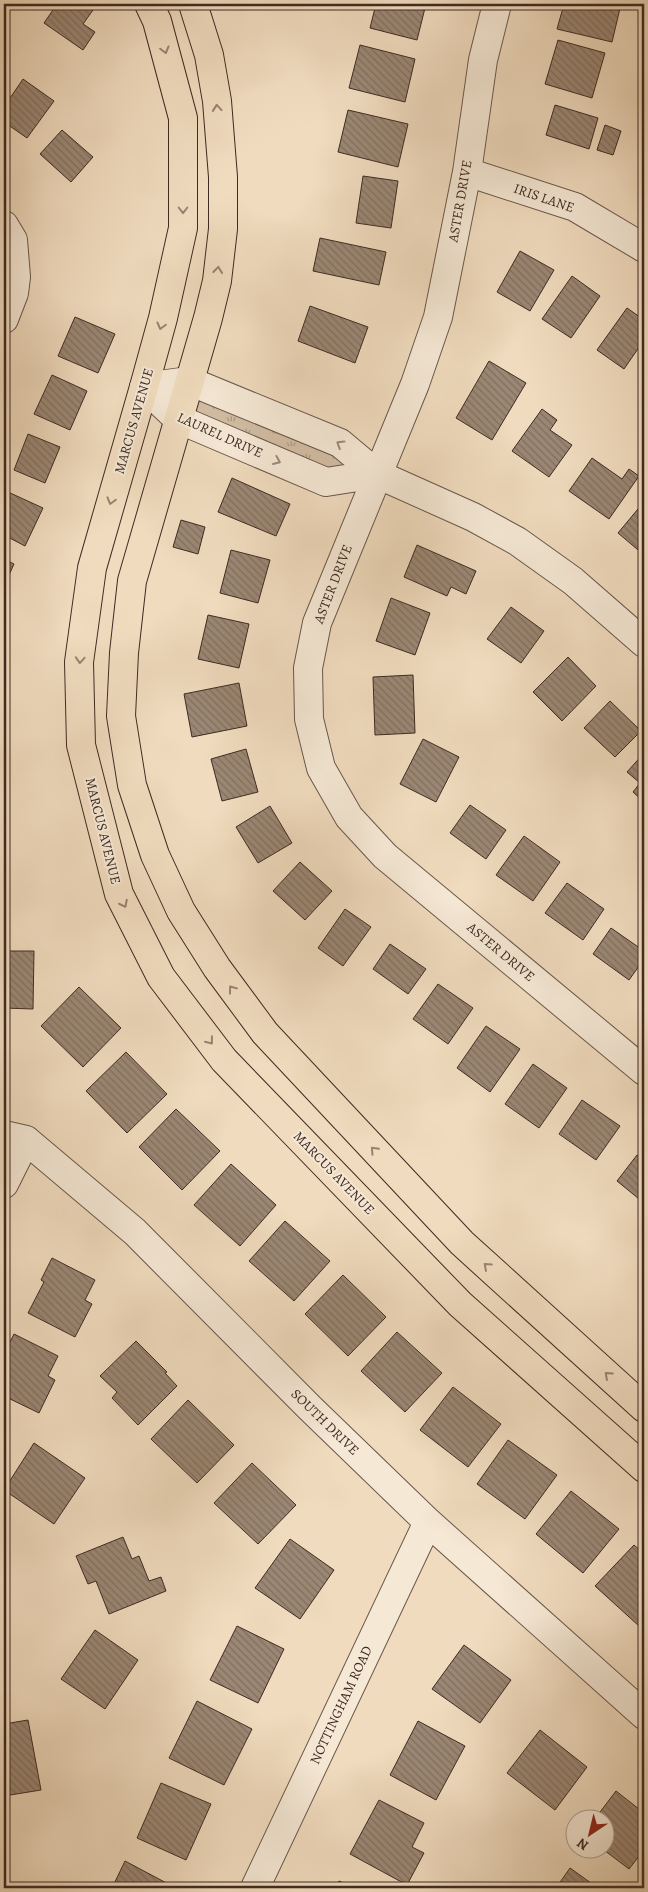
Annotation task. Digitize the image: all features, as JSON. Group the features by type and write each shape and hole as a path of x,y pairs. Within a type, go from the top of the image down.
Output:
{"main road":[{"name":"MARCUS AVENUE","path":"149,4 157,21 182,118 183,228 163,318 92,568 79,662 82,745 119,894 161,977 224,1060 460,1304 644,1468"},
{"path":"193,4 210,54 217,101 223,176 224,229 217,282 208,318 132,581 121,716 132,785 155,855 181,910 217,968 265,1033 462,1243 644,1408"}],"street":[{"name":"ASTER DRIVE","path":"497,4 483,60 467,172 438,317 415,384 317,623 308,668 309,719 314,745 322,768 349,817 385,856 644,1071"},
{"name":"IRIS LANE","path":"467,172 575,207 644,248"},
{"path":"4,225 13,240 16,277 14,293 4,319"},
{"path":"144,387 189,381 340,442 378,474 456,509 517,541 573,581 644,643"},
{"name":"LAUREL DRIVE","path":"144,387 178,419 326,482 378,474"},
{"path":"4,1184 15,1138"},
{"name":"SOUTH DRIVE","path":"15,1138 136,1232 310,1408 428,1522 644,1715"},
{"name":"NOTTINGHAM ROAD","path":"255,1888 428,1522"}],"green space":[{"path":"189,381 377,474 326,482 178,419"}],"building":[{"path":"57,4 84,4 93,10 83,24 95,32 83,50 44,23"},
{"path":"376,4 426,4 417,40 370,28"},
{"path":"564,4 621,4 612,42 557,29"},
{"path":"558,40 605,53 592,98 545,84"},
{"path":"360,45 415,59 405,102 349,88"},
{"path":"23,79 54,101 27,138 4,122 4,107"},
{"path":"555,105 598,118 589,149 546,135"},
{"path":"348,110 408,124 398,167 338,152"},
{"path":"605,125 621,131 613,155 597,150"},
{"path":"62,130 93,157 71,182 40,154"},
{"path":"644,160 644,171 639,168"},
{"path":"363,176 398,181 391,228 356,223"},
{"path":"320,238 386,252 379,285 313,271"},
{"path":"520,251 554,270 530,311 497,292"},
{"path":"572,276 600,296 571,338 542,319"},
{"path":"310,306 368,327 355,363 298,341"},
{"path":"627,308 644,320 644,340 624,369 597,350"},
{"path":"75,317 115,334 98,373 58,356"},
{"path":"489,361 526,383 492,440 456,418"},
{"path":"52,375 87,391 70,430 34,414"},
{"path":"542,409 557,420 550,430 572,445 549,477 512,451"},
{"path":"28,434 60,447 45,483 14,470"},
{"path":"592,458 622,479 629,469 639,476 609,519 569,491"},
{"path":"232,478 290,504 276,536 218,512"},
{"path":"8,492 43,508 25,546 4,535 4,501"},
{"path":"643,503 644,505 644,555 618,533"},
{"path":"181,520 205,527 198,554 173,547"},
{"path":"417,545 476,571 466,594 451,587 447,596 404,577"},
{"path":"231,550 270,560 258,603 220,593"},
{"path":"4,559 14,564 4,586"},
{"path":"391,598 430,613 415,655 376,641"},
{"path":"511,607 544,631 521,663 487,639"},
{"path":"208,615 249,624 239,668 198,659"},
{"path":"568,657 596,686 562,721 533,692"},
{"path":"413,675 415,733 375,735 373,677"},
{"path":"239,683 247,726 192,737 184,694"},
{"path":"610,701 641,731 615,757 584,728"},
{"path":"423,739 459,757 436,802 400,784"},
{"path":"246,749 258,792 222,801 211,759"},
{"path":"644,753 644,802 633,792 640,783 627,772"},
{"path":"470,805 506,830 486,859 450,833"},
{"path":"270,806 292,843 258,863 236,827"},
{"path":"524,836 560,862 533,901 496,875"},
{"path":"300,862 332,891 305,920 273,891"},
{"path":"567,883 604,909 583,940 545,913"},
{"path":"345,909 371,927 343,966 318,948"},
{"path":"611,928 644,951 644,959 629,980 593,954"},
{"path":"390,944 426,969 408,994 373,969"},
{"path":"4,951 34,951 33,1009 4,1008"},
{"path":"438,984 473,1008 448,1044 413,1019"},
{"path":"79,987 121,1028 83,1067 41,1026"},
{"path":"486,1026 520,1049 490,1092 457,1068"},
{"path":"126,1052 167,1094 127,1133 86,1091"},
{"path":"533,1064 567,1088 539,1128 505,1104"},
{"path":"582,1100 620,1126 596,1160 559,1134"},
{"path":"176,1109 220,1151 182,1190 139,1147"},
{"path":"637,1155 644,1160 644,1203 617,1181"},
{"path":"231,1164 276,1205 240,1246 194,1205"},
{"path":"285,1221 330,1261 294,1301 249,1261"},
{"path":"52,1258 95,1280 85,1300 92,1304 75,1337 28,1313 44,1282 41,1280"},
{"path":"343,1275 386,1317 348,1356 305,1314"},
{"path":"397,1332 442,1373 405,1412 361,1371"},
{"path":"14,1334 58,1356 48,1376 55,1380 39,1413 4,1396 4,1354"},
{"path":"136,1341 167,1372 165,1373 177,1386 138,1425 112,1398 117,1392 100,1376"},
{"path":"453,1387 501,1424 468,1467 420,1430"},
{"path":"188,1400 234,1445 197,1483 151,1439"},
{"path":"508,1440 557,1475 525,1519 477,1484"},
{"path":"34,1443 85,1478 54,1524 4,1490"},
{"path":"252,1463 296,1505 258,1544 214,1503"},
{"path":"571,1491 619,1529 583,1573 536,1534"},
{"path":"123,1537 132,1559 139,1556 149,1581 161,1577 166,1591 109,1614 96,1581 88,1584 76,1556"},
{"path":"290,1539 334,1570 300,1619 255,1588"},
{"path":"634,1545 644,1554 644,1620 639,1626 595,1586"},
{"path":"237,1626 284,1649 258,1703 210,1680"},
{"path":"95,1630 138,1660 105,1709 61,1679"},
{"path":"464,1645 511,1680 480,1723 432,1689"},
{"path":"197,1701 252,1729 224,1785 169,1758"},
{"path":"28,1720 41,1790 4,1796 4,1724"},
{"path":"418,1721 465,1746 436,1800 390,1775"},
{"path":"540,1730 587,1767 555,1810 507,1773"},
{"path":"161,1783 211,1804 186,1860 137,1838"},
{"path":"616,1791 644,1813 644,1850 629,1869 616,1859 616,1810 602,1810"},
{"path":"379,1800 424,1823 412,1847 424,1853 407,1885 350,1854"},
{"path":"125,1861 174,1887 112,1888"},
{"path":"570,1868 598,1888 556,1888"},
{"path":"339,1881 355,1888 335,1888"}]}
